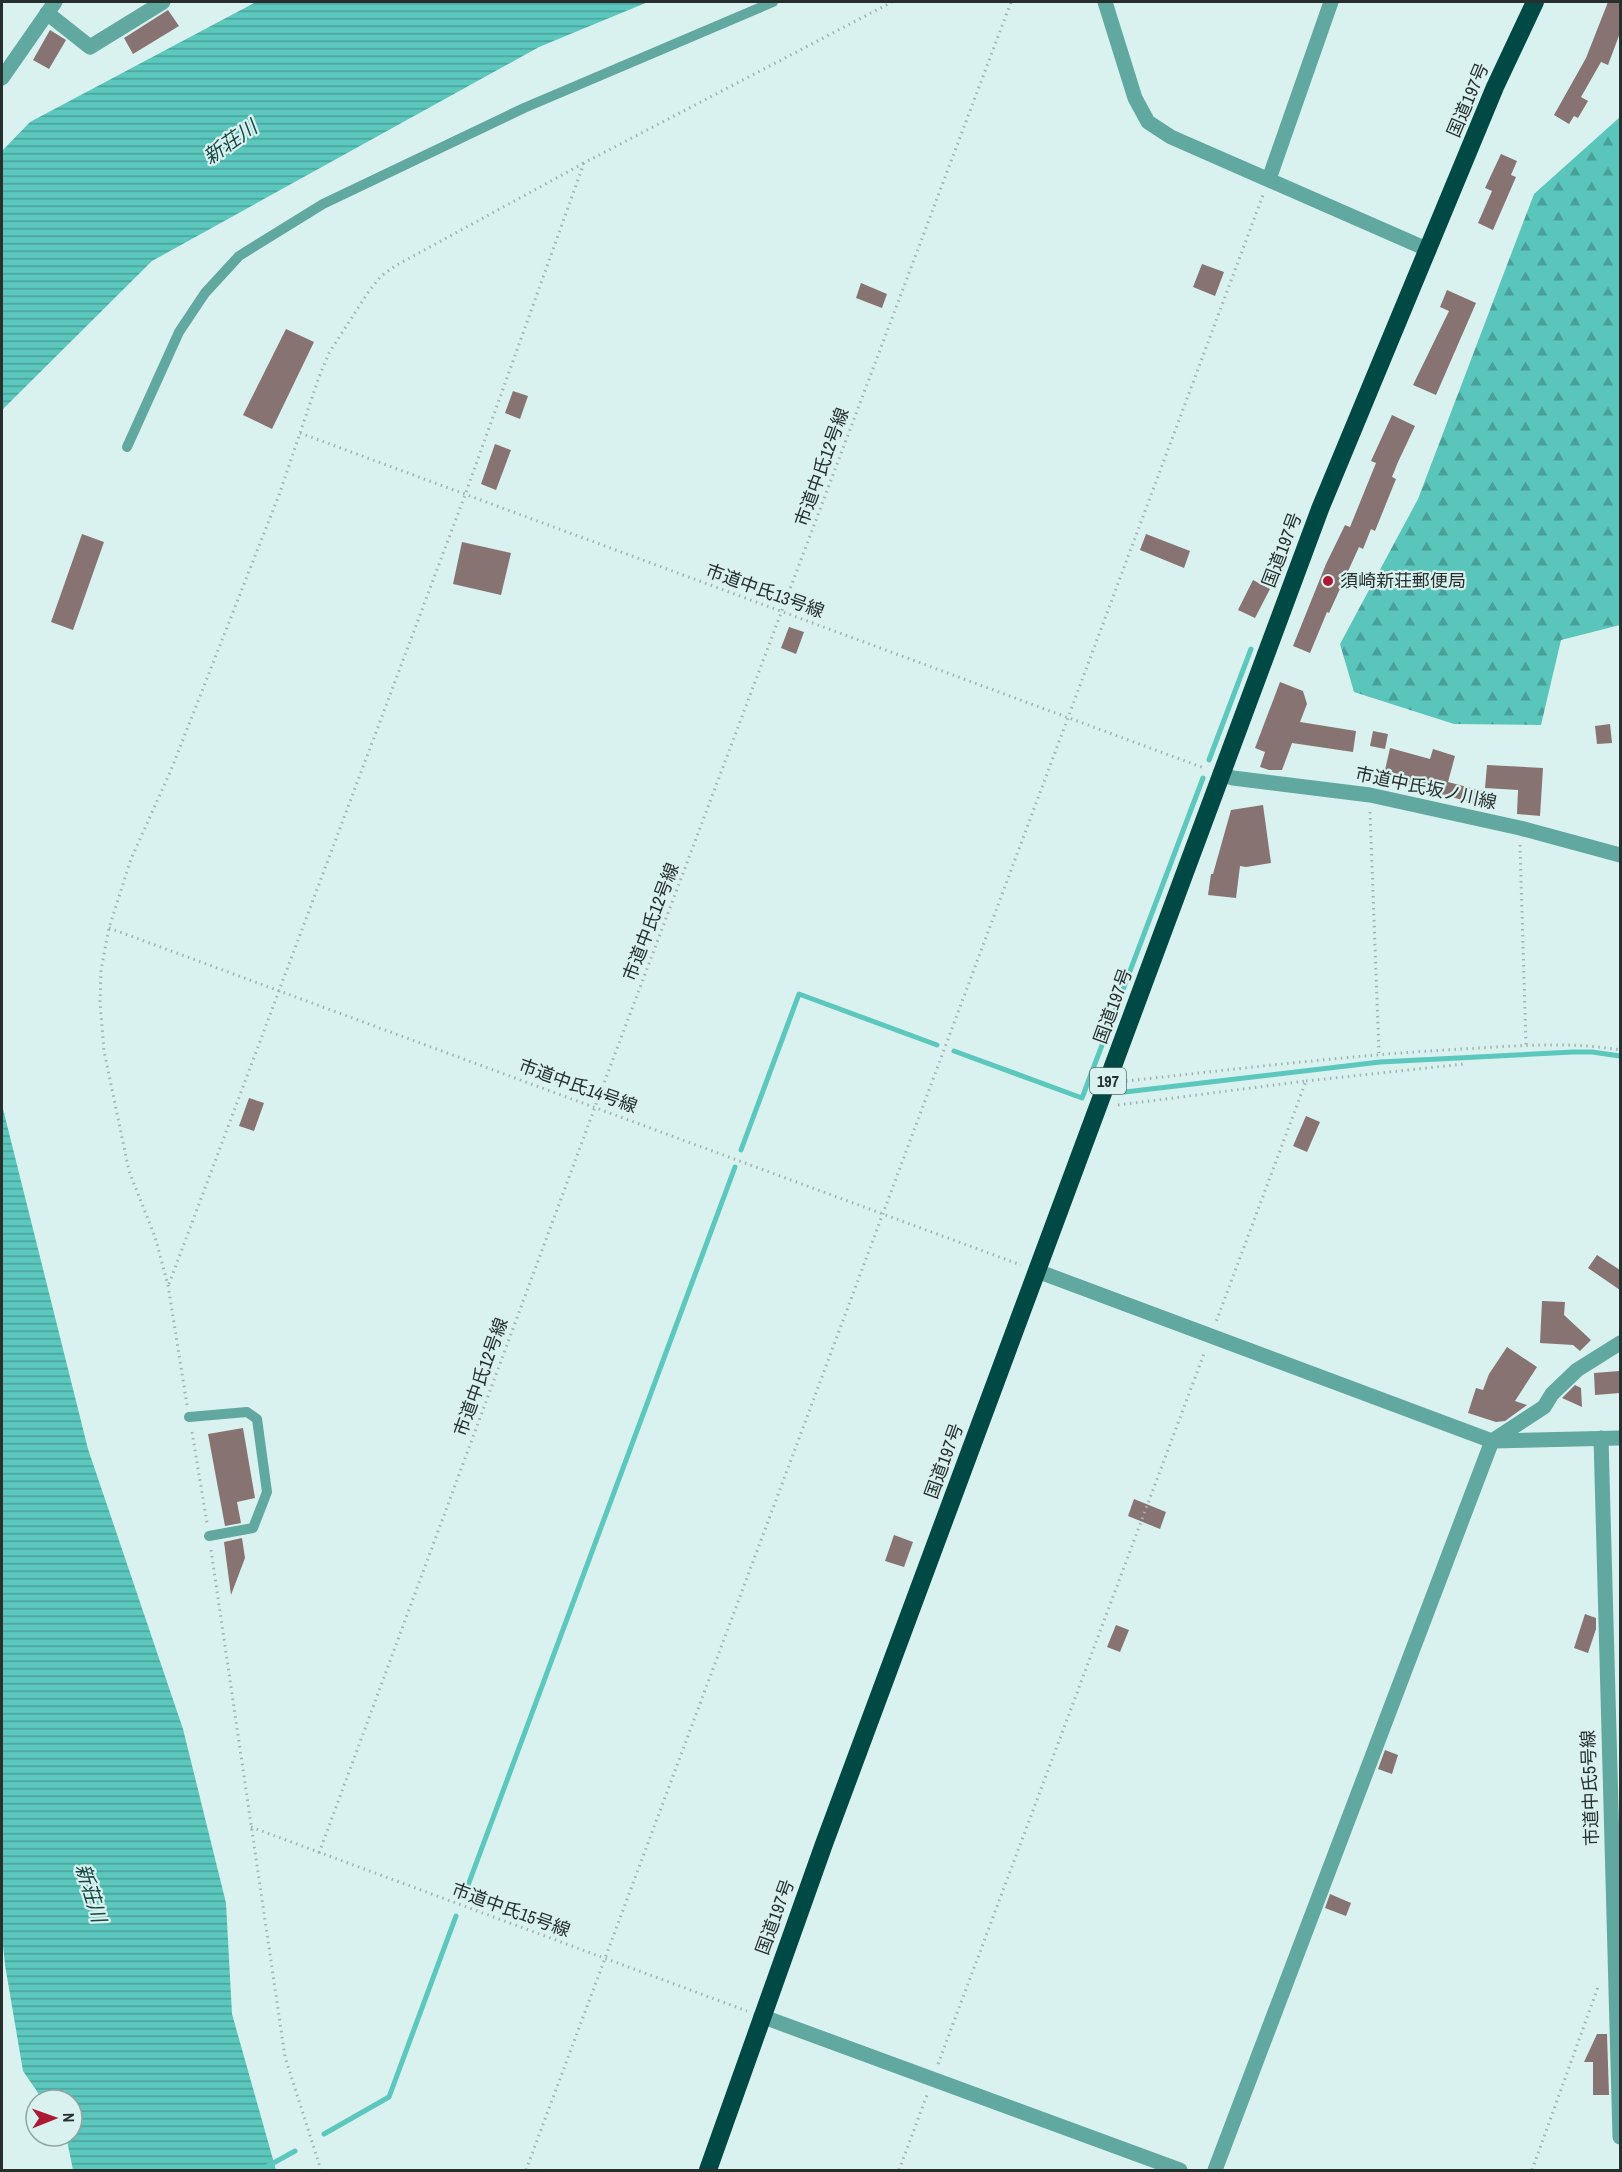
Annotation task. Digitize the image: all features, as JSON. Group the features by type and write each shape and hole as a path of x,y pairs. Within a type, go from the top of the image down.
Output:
{"highway":[{"name":"国道197号","path":"708,2170 761,2016 1320,509 1495,87 1535,2"}],"street":[{"path":"2,78 51,7 90,47 163,2"},
{"path":"1105,2 1135,98 1148,122 1171,136 1429,250"},
{"path":"1269,179 1331,2"},
{"name":"市道中氏坂ノ川線","path":"1220,774 1233,778 1370,795 1520,828 1620,855"},
{"path":"1037,1271 1492,1441 1620,1438"},
{"path":"1215,2170 1492,1441 1544,1407 1552,1394 1577,1370 1620,1343"},
{"name":"市道中氏5号線","path":"1601,1438 1620,2137"},
{"path":"761,2016 1180,2170"}],"lane":[{"path":"127,447 179,332 205,293 239,256 323,204 502,118 773,2"},
{"path":"189,1418 247,1412 257,1419 267,1491 253,1528 208,1536"}],"path":[{"path":"321,2170 285,2057 208,1536 168,1285 154,1237 129,1172 104,1051 100,1003 101,970 109,928 131,859 194,713 279,495 329,353 381,276 395,266 584,163 892,2"},
{"name":"市道中氏12号線","path":"319,1853 595,1107 783,613 1011,2"},
{"path":"168,1285 465,495 584,163"},
{"path":"526,2170 1269,179"},
{"name":"市道中氏13号線","path":"300,433 1220,774"},
{"path":"1370,795 1379,1053"},
{"path":"1520,828 1526,1045"},
{"name":"市道中氏14号線","path":"109,928 1037,1271"},
{"path":"1108,1082 1379,1053 1526,1045 1594,1046 1620,1050"},
{"path":"1099,1107 1464,1064"},
{"path":"898,2170 1306,1081"},
{"name":"市道中氏15号線","path":"251,1827 761,2016"},
{"path":"1532,2170 1598,1986"}],"green space":[{"path":"1620,117 1620,625 1561,640 1541,725 1454,724 1354,692 1340,644 1418,499 1534,194"}],"water":[{"name":"新荘川","path":"256,2 648,2 539,47 152,261 2,410 2,151 30,122"},
{"name":"新荘川","path":"2,1105 88,1449 183,1729 226,1903 232,2014 276,2170 73,2170 68,2148 84,2148 84,2088 35,2088 23,2071 2,1935"}],"building":[{"path":"1608,2 1620,2 1620,33 1608,65 1601,62 1581,97 1588,101 1578,118 1574,116 1569,124 1554,115 1586,58"},
{"path":"168,10 179,26 133,54 124,38"},
{"path":"50,30 66,40 49,69 33,60"},
{"path":"1501,154 1517,161 1511,175 1516,177 1493,230 1478,223 1492,191 1485,188"},
{"path":"1202,264 1224,272 1215,296 1193,287"},
{"path":"861,283 887,294 882,308 856,298"},
{"path":"1447,290 1476,303 1436,395 1413,385 1449,311 1440,307"},
{"path":"286,329 314,342 272,429 243,415"},
{"path":"513,391 528,396 520,419 505,413"},
{"path":"1392,415 1415,426 1392,477 1396,479 1375,531 1371,529 1363,549 1359,547 1310,653 1293,646 1326,564 1345,525 1350,527 1376,463 1371,461"},
{"path":"495,444 511,450 496,490 481,484"},
{"path":"82,534 104,542 73,630 51,622"},
{"path":"1146,534 1190,551 1184,568 1140,550"},
{"path":"462,542 511,553 501,595 453,584"},
{"path":"1253,580 1270,589 1255,618 1238,610"},
{"path":"789,627 804,632 796,654 781,648"},
{"path":"1280,682 1303,691 1307,704 1300,722 1356,731 1353,752 1292,743 1282,770 1260,767 1265,752 1255,748"},
{"path":"1610,724 1612,743 1597,744 1595,726"},
{"path":"1373,731 1388,734 1385,749 1370,746"},
{"path":"1390,748 1430,759 1433,749 1455,756 1448,782 1490,793 1486,807 1383,779"},
{"path":"1487,765 1543,768 1540,816 1517,814 1518,790 1485,788"},
{"path":"1263,805 1271,863 1240,866 1236,898 1208,895 1211,874 1213,874 1231,810"},
{"path":"249,1098 264,1103 254,1131 239,1126"},
{"path":"1306,1116 1320,1122 1307,1152 1293,1146"},
{"path":"1597,1255 1620,1270 1620,1290 1588,1268"},
{"path":"1542,1301 1565,1302 1564,1315 1591,1340 1580,1351 1573,1345 1540,1343"},
{"path":"1507,1347 1537,1367 1515,1401 1527,1405 1505,1421 1496,1422 1468,1413 1476,1388 1483,1390 1489,1374"},
{"path":"1619,1371 1620,1393 1595,1395 1594,1373"},
{"path":"1575,1385 1581,1388 1582,1407 1562,1398"},
{"path":"243,1428 255,1498 237,1502 241,1523 225,1526 208,1434"},
{"path":"1134,1499 1166,1512 1160,1529 1128,1516"},
{"path":"894,1535 913,1542 904,1567 885,1561"},
{"path":"242,1538 245,1558 231,1595 224,1542"},
{"path":"1585,1614 1596,1618 1596,1629 1588,1653 1574,1648"},
{"path":"1116,1625 1129,1630 1120,1652 1107,1647"},
{"path":"1385,1750 1398,1755 1392,1774 1378,1769"},
{"path":"1330,1894 1351,1903 1346,1916 1325,1908"},
{"path":"1597,2034 1607,2034 1609,2095 1593,2095 1593,2062 1584,2062"}],"waterway":[{"path":"1209,760 1251,649"},
{"path":"954,1051 1082,1098 1203,778"},
{"path":"741,1150 799,994 937,1045"},
{"path":"1125,1092 1380,1062 1573,1052 1620,1056"},
{"path":"464,1896 735,1167"},
{"path":"324,2134 389,2097 456,1916"},
{"path":"261,2170 295,2151"}],"place":[{"name":"須崎新荘郵便局","path":"1328,581"}]}
